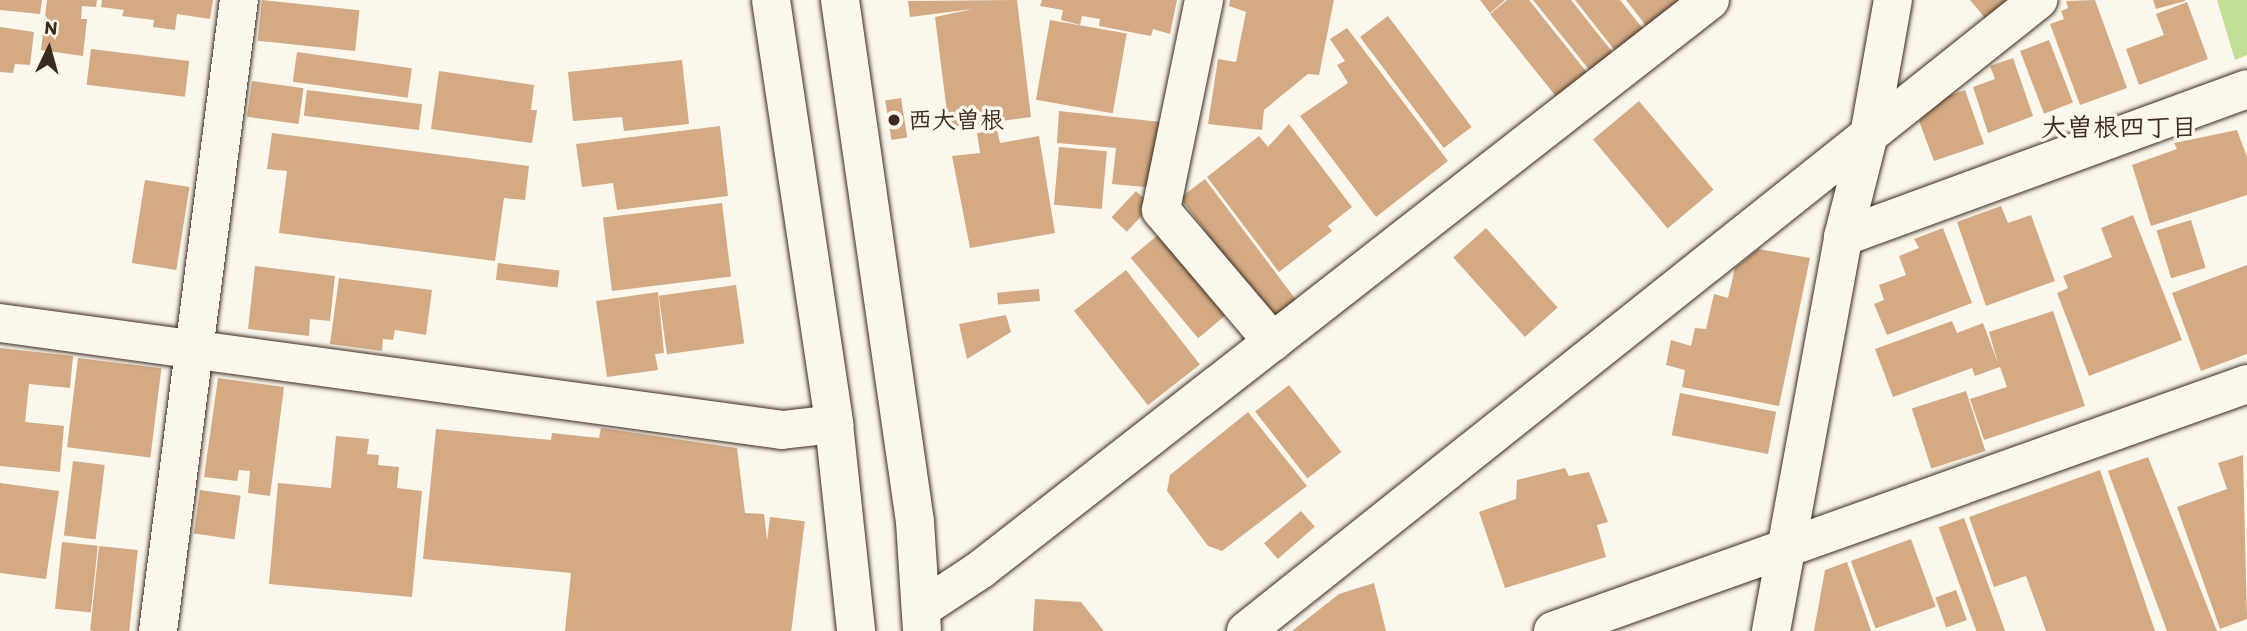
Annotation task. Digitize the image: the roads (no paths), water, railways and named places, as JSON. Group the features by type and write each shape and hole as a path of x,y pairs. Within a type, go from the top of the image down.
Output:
{"street":[{"path":"158,631 239,0"},
{"path":"771,0 834,425 856,631"},
{"path":"841,0 915,522 922,620"},
{"path":"1204,0 1161,210 1273,342"},
{"path":"922,620 980,570 1710,0"},
{"path":"1771,631 1843,237 1870,130 1893,0"},
{"path":"1246,631 1870,130 2038,0"},
{"path":"1843,237 2247,89"},
{"path":"0,323 782,430 834,425"},
{"path":"1553,631 1785,551 2247,384"}],"place":[{"name":"西大曽根","path":"894,120"}],"district":[{"name":"大曽根四丁目","path":"2119,128"}]}
